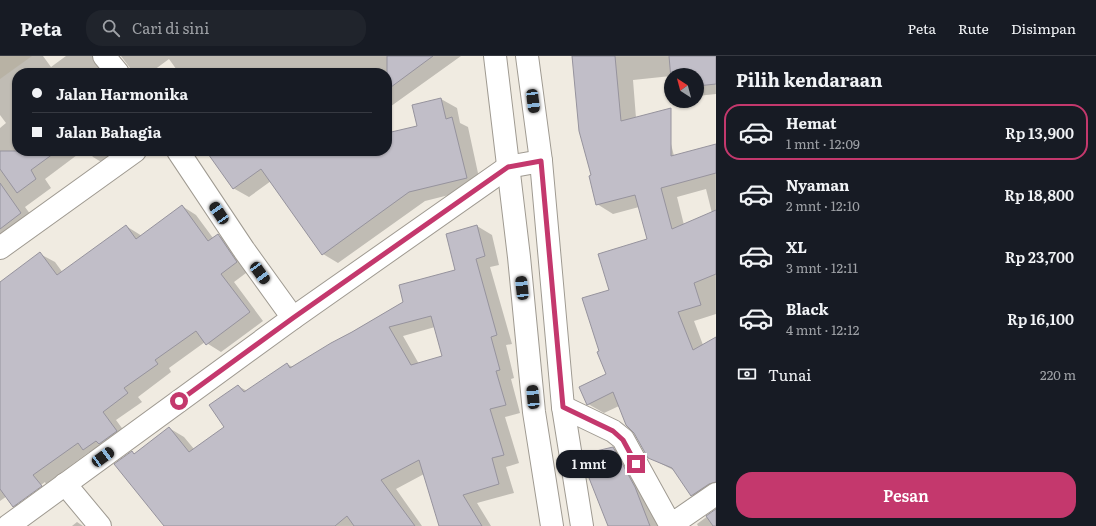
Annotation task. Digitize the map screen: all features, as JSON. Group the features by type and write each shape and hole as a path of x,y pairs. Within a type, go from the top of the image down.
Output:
{"street":[{"path":"104,56 114,68"},
{"path":"495,56 519,257 534,412 552,526"},
{"path":"528,56 541,161 563,407 582,526"},
{"path":"0,248 128,156"},
{"path":"181,156 244,250 293,318"},
{"path":"8,526 293,318 508,167 541,161"},
{"path":"563,407 613,431 623,440 671,526 716,494"},
{"path":"65,484 100,526"}],"shaded area":[{"path":"0,56 32,56 15,68 12,68 12,70 0,79"}],"building":[{"path":"387,56 433,56 392,86 392,68 387,68"},
{"path":"572,56 615,56 621,121 671,108 671,156 716,144 716,173 661,188 672,229 716,210 716,274 694,283 701,305 678,312 693,350 716,337 716,482 709,484 691,496 672,468 648,458 634,433 626,425 613,392 587,405 579,387 606,374 597,352 599,351 582,298 609,290 598,254 647,239 635,195 596,205 589,176 591,175 579,131"},
{"path":"669,56 716,56 716,84 704,85 704,68 670,68"},
{"path":"441,98 446,119 452,117 467,178 409,192 322,255 261,169 233,189 210,156 392,156 392,132 417,126 412,105"},
{"path":"0,151 12,151 12,156 50,156 31,170 36,179 17,193 0,169"},
{"path":"0,183 21,213 0,229"},
{"path":"182,205 208,241 218,234 237,262 221,274 250,312 206,345 196,331 155,360 158,364 124,388 128,393 103,412 117,431 99,444 96,441 83,450 78,443 33,475 42,486 13,507 0,489 0,282 40,252 57,275 126,225 136,239"},
{"path":"477,225 485,256 476,259 497,335 491,337 500,370 496,371 506,405 490,409 504,455 492,458 499,484 463,495 482,526 439,526 419,460 381,480 415,526 354,526 347,516 335,526 164,526 114,464 132,451 134,454 169,427 189,452 224,427 209,405 238,385 244,392 287,363 290,368 403,302 399,285 455,270 446,234","holes":["431,316 442,356 411,365 389,327"]},
{"path":"613,447 635,487 650,526 608,526 589,478 598,474 592,452"},
{"path":"716,509 716,526 713,526 706,516"}],"route":[{"path":"179,401 293,318 508,167 541,161 563,407 613,431 623,440 636,464"}]}
